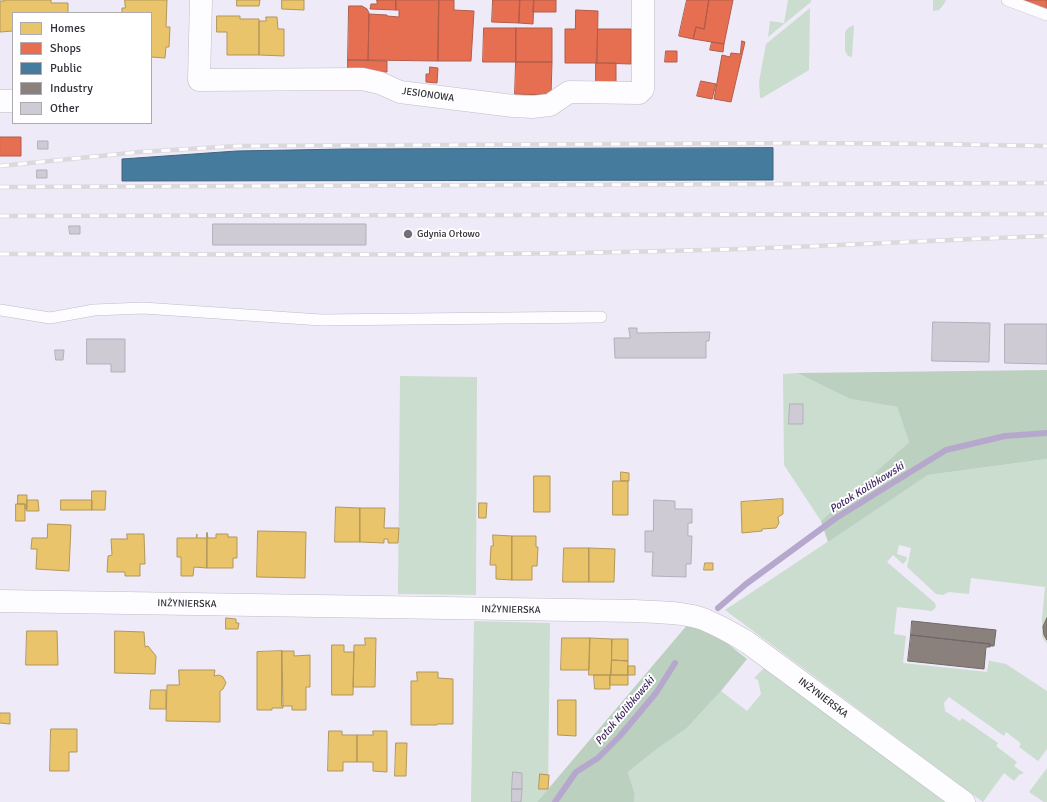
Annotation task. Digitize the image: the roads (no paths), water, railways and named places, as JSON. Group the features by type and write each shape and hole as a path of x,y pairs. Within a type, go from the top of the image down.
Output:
{"street":[{"name":"JESIONOWA","path":"201,0 199,80 362,79 380,83 400,92 513,106 550,104 569,92 639,93 643,89 643,0"},
{"path":"0,101 12,101"},
{"name":"INŻYNIERSKA","path":"0,601 635,611 678,613 699,618 722,628 747,642 964,802"}],"lane":[{"path":"1007,0 1047,15"},
{"path":"0,310 50,318 94,310 143,308 321,320 601,317"}],"waterway":[{"name":"Potok Kolibkowski","path":"718,608 746,584 836,518 946,450 1005,436 1047,433"},
{"name":"Potok Kolibkowski","path":"555,802 576,772 598,758 619,737 656,693 675,663"}],"railway":[{"path":"0,166 140,152 237,146 805,143 1047,146"},
{"path":"0,187 1047,183"},
{"path":"0,216 1047,214"},
{"path":"0,254 529,254 705,250 1047,236"}],"place":[{"name":"Gdynia Orłowo","path":"408,234"}]}
